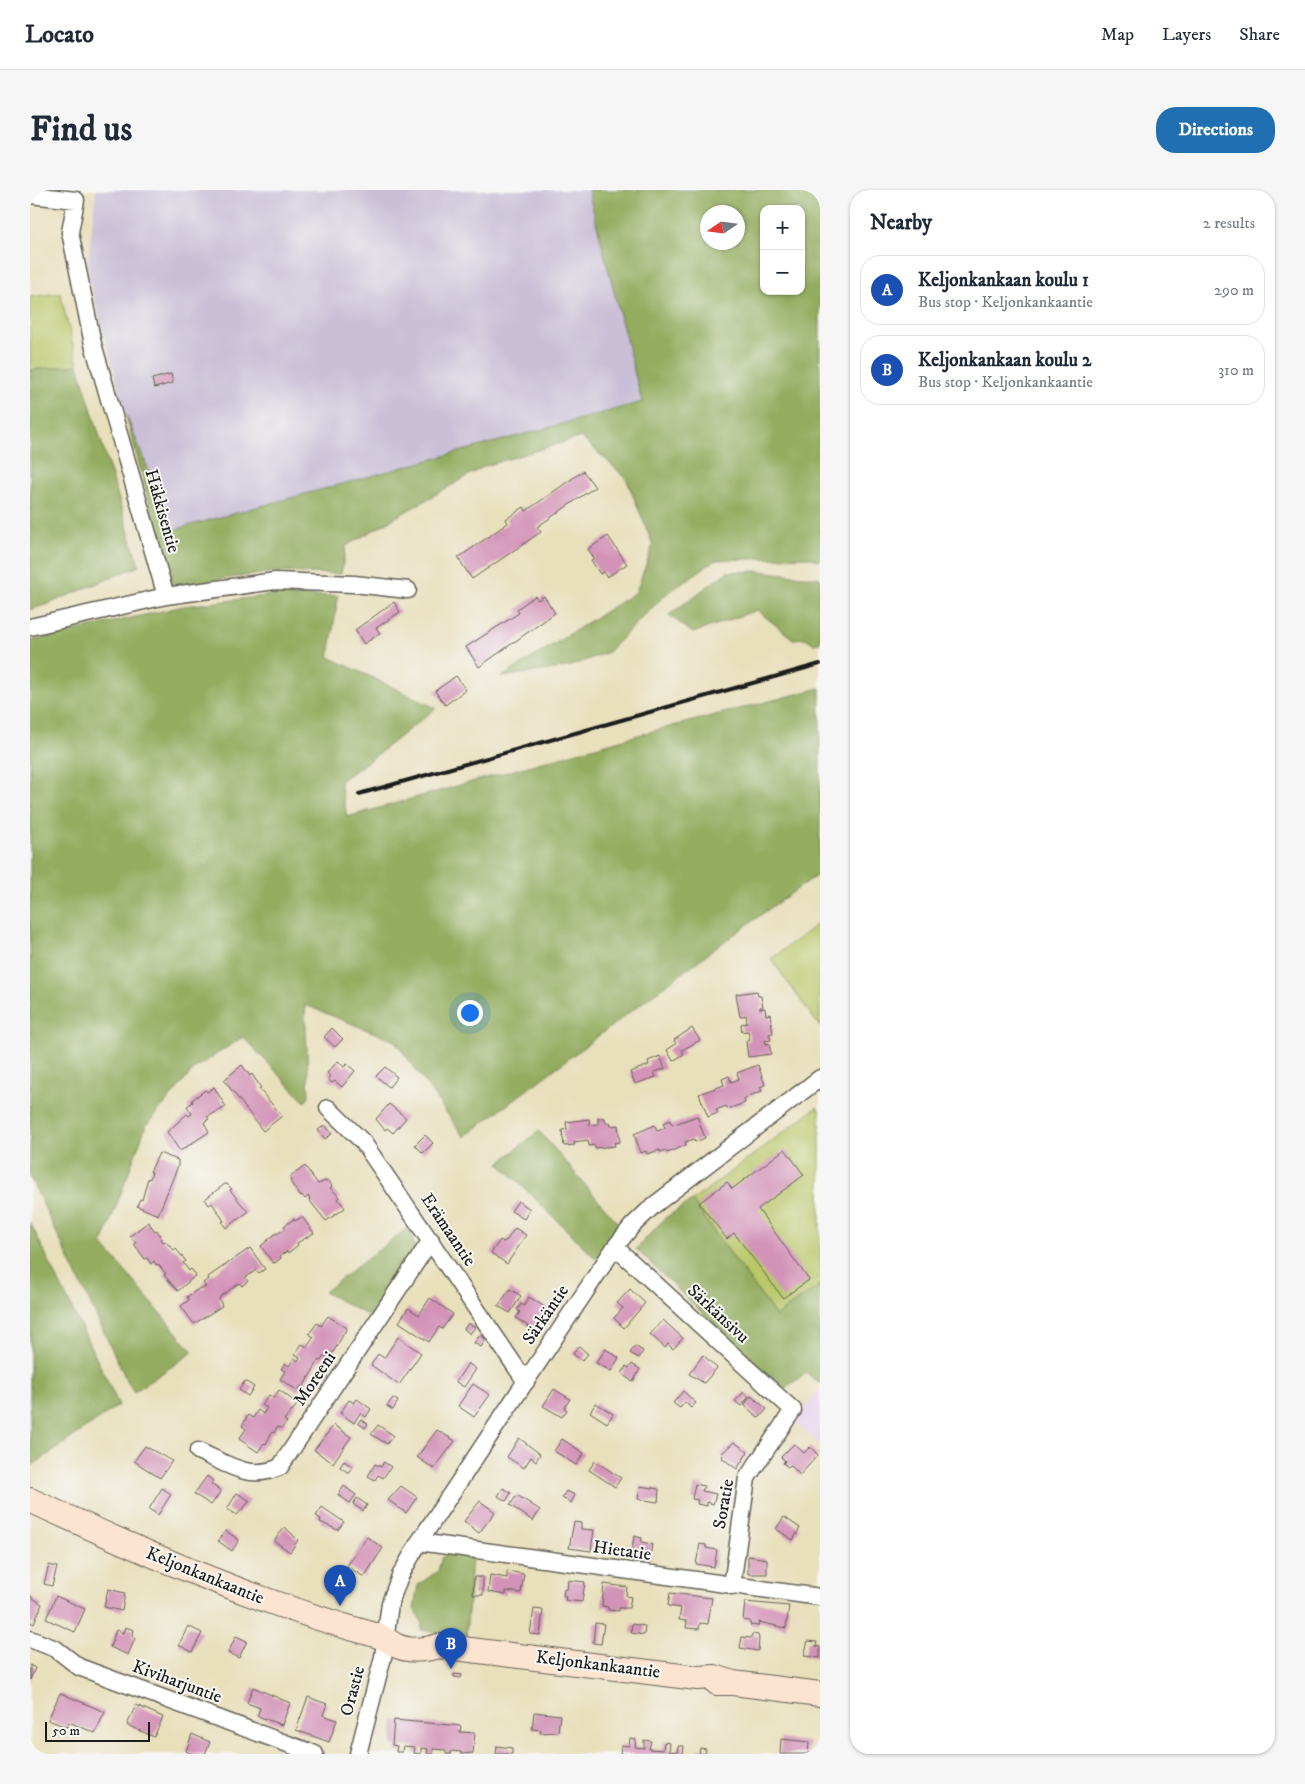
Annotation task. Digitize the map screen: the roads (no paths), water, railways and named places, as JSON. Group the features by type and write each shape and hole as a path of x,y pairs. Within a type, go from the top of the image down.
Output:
{"main road":[{"name":"Keljonkankaantie","path":"30,1500 234,1589 310,1617 385,1637 398,1633 428,1638 439,1646 697,1678 715,1677 733,1683 820,1694"}],"street":[{"name":"Häkkisentie","path":"30,195 76,200 70,232 93,344 166,596"},
{"path":"30,627 166,596 275,581 354,584 408,590"},
{"name":"Särkäntie","path":"385,1637 390,1603 400,1576 419,1542 615,1248 632,1226 653,1206 820,1078"},
{"name":"Erämaantie","path":"328,1108 363,1142 526,1382"},
{"name":"Moreeni","path":"198,1450 249,1473 266,1473 280,1467 431,1240"},
{"name":"Särkänsivu","path":"615,1248 793,1410"},
{"name":"Soratie","path":"732,1586 747,1478 793,1410"},
{"name":"Hietatie","path":"419,1542 820,1597"},
{"name":"Orastie","path":"358,1754 383,1657 385,1637"},
{"name":"Kiviharjuntie","path":"30,1639 56,1648 79,1667 315,1754"}],"railway":[{"path":"359,794 820,664"}],"place":[{"name":"Keljonkankaan koulu 1","path":"340,1606"},
{"name":"Keljonkankaan koulu 2","path":"451,1669"}]}
